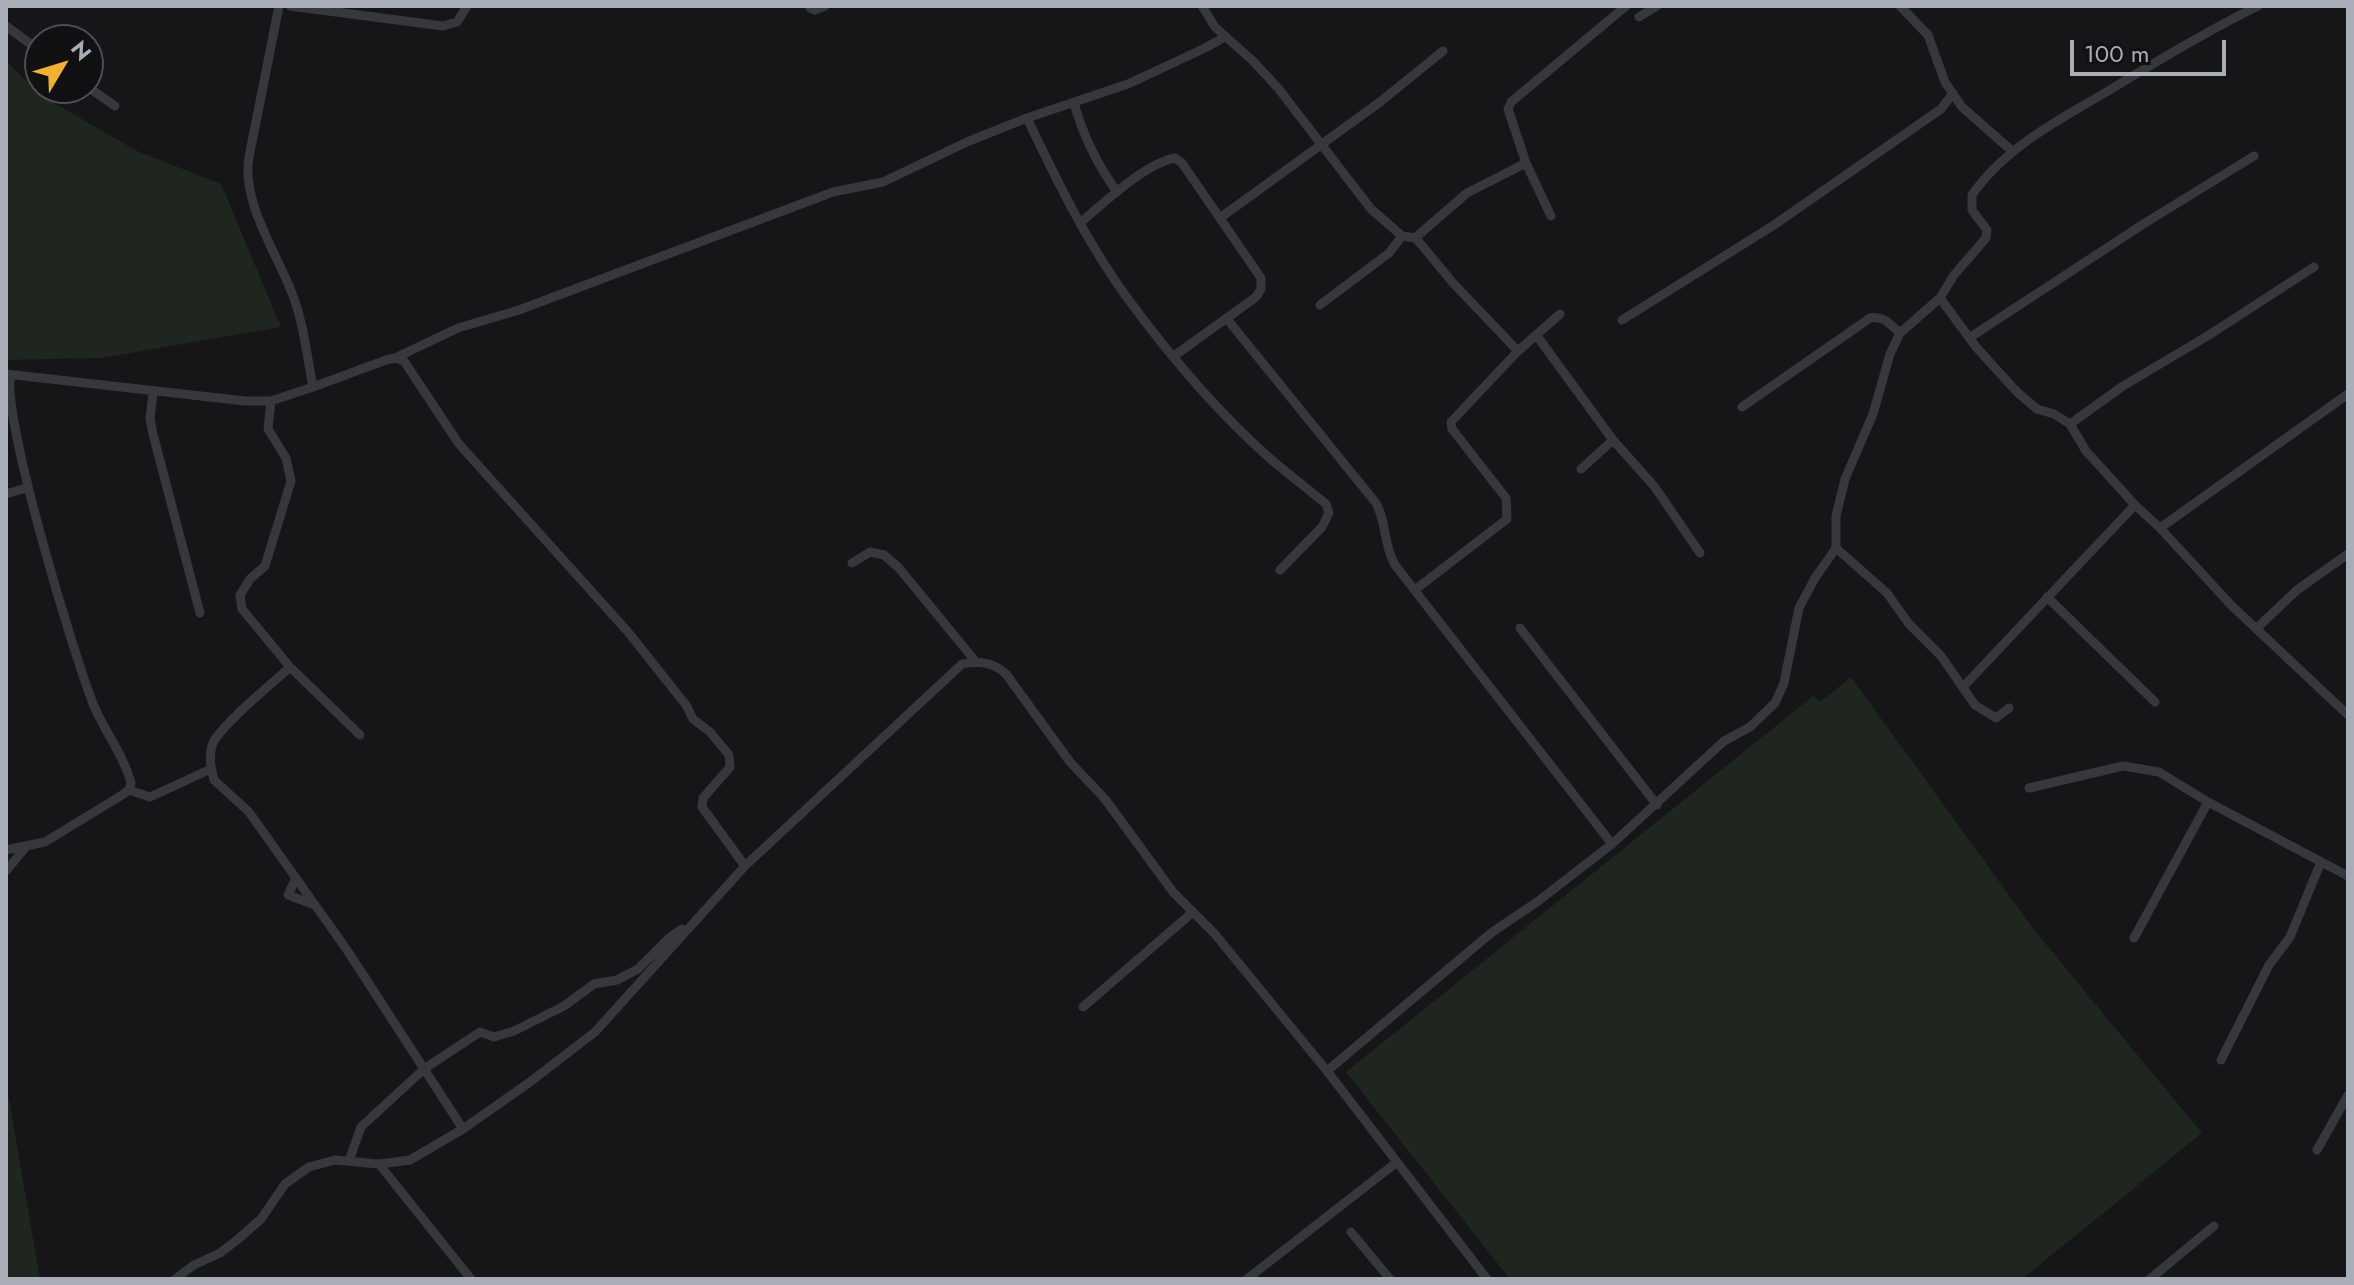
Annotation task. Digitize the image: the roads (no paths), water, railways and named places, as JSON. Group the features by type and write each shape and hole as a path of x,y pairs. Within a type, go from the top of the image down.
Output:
{"street":[{"path":"279,6 247,179 255,207 294,298 313,387"},
{"path":"290,6 443,26 457,22 467,6"},
{"path":"810,8 815,10 825,6"},
{"path":"1202,6 1215,27 1278,88 1371,209 1402,236 1415,238 1518,351"},
{"path":"1551,216 1526,163 1508,109 1511,102 1626,6"},
{"path":"1639,17 1657,6"},
{"path":"1900,6 1928,35 1945,82 1962,107 2012,151"},
{"path":"1327,1071 1491,933 1612,844 1724,741 1750,727 1775,703 1784,683 1799,608 1836,548 1836,516 1845,479 1873,414 1890,354 1900,333 1940,298 1954,275 1986,238 1987,230 1972,210 1972,195 2012,151 2244,9 2258,6"},
{"path":"6,26 24,39"},
{"path":"6,850 45,842 129,790 131,783 89,692 41,548 26,488 9,439 8,375 153,392 271,401 395,358 458,328 519,310 833,192 883,182 926,160 1027,118 1128,84 1225,37"},
{"path":"1220,218 1380,102 1443,51"},
{"path":"1622,320 1774,225 1941,109 1953,93"},
{"path":"104,98 115,106"},
{"path":"1074,103 1082,131 1101,169 1117,192"},
{"path":"1027,118 1054,174 1127,298 1174,356 1275,463 1326,504 1329,513 1322,527 1280,570"},
{"path":"1969,338 2254,156"},
{"path":"1081,222 1117,192 1164,160 1175,158 1182,163 1261,278 1261,289 1256,297 1174,356"},
{"path":"1415,238 1467,193 1526,163"},
{"path":"1320,305 1389,253 1402,236"},
{"path":"2070,424 2123,386 2314,267"},
{"path":"1940,298 1969,338 2017,392 2037,409 2054,414 2070,424 2086,451 2135,505 2231,605 2348,715"},
{"path":"1416,589 1507,519 1506,498 1452,429 1451,422 1518,351 1560,314"},
{"path":"1742,407 1870,318 1883,318 1900,333"},
{"path":"1227,319 1376,503 1382,513 1383,536 1390,557 1612,844"},
{"path":"1537,336 1613,440 1654,486 1700,553"},
{"path":"395,358 404,361 459,444 628,632 699,725 710,732 729,755 730,767 703,798 702,807 745,866"},
{"path":"153,392 150,419 153,434 200,613"},
{"path":"2160,528 2348,394"},
{"path":"271,401 268,429 286,458 291,481 265,566 250,579 240,595 242,609 290,667 360,735"},
{"path":"1581,469 1613,440"},
{"path":"6,494 26,488"},
{"path":"1963,687 2135,505"},
{"path":"1836,548 1887,593 1909,624 1941,656 1975,705 1990,716 2000,716 2009,708"},
{"path":"852,563 870,552 884,555 899,568 976,662"},
{"path":"2257,628 2297,590 2348,554"},
{"path":"2047,597 2155,702"},
{"path":"1520,628 1657,805"},
{"path":"175,1279 237,1240 261,1219 285,1184 309,1167 335,1160 379,1164 410,1160 463,1129 595,1032 745,866 962,664 976,662 997,666 1006,674 1070,762 1105,799 1173,892 1214,933 1327,1071 1487,1279"},
{"path":"290,667 213,743 211,769 214,780 249,812 347,950 463,1129"},
{"path":"2029,788 2123,766 2159,772 2208,802 2348,876"},
{"path":"129,790 150,797 211,769"},
{"path":"2134,938 2208,802"},
{"path":"6,871 25,848"},
{"path":"2221,1060 2264,974 2290,937 2321,862"},
{"path":"296,878 288,895 315,905"},
{"path":"1083,1007 1193,912"},
{"path":"349,1161 361,1127 424,1069 480,1032 494,1037 514,1031 564,1006 594,984 617,980 638,969 669,938 696,920"},
{"path":"2317,1150 2348,1095"},
{"path":"1247,1279 1397,1162"},
{"path":"379,1164 471,1279"},
{"path":"2150,1279 2214,1226"},
{"path":"1351,1232 1390,1279"}]}
